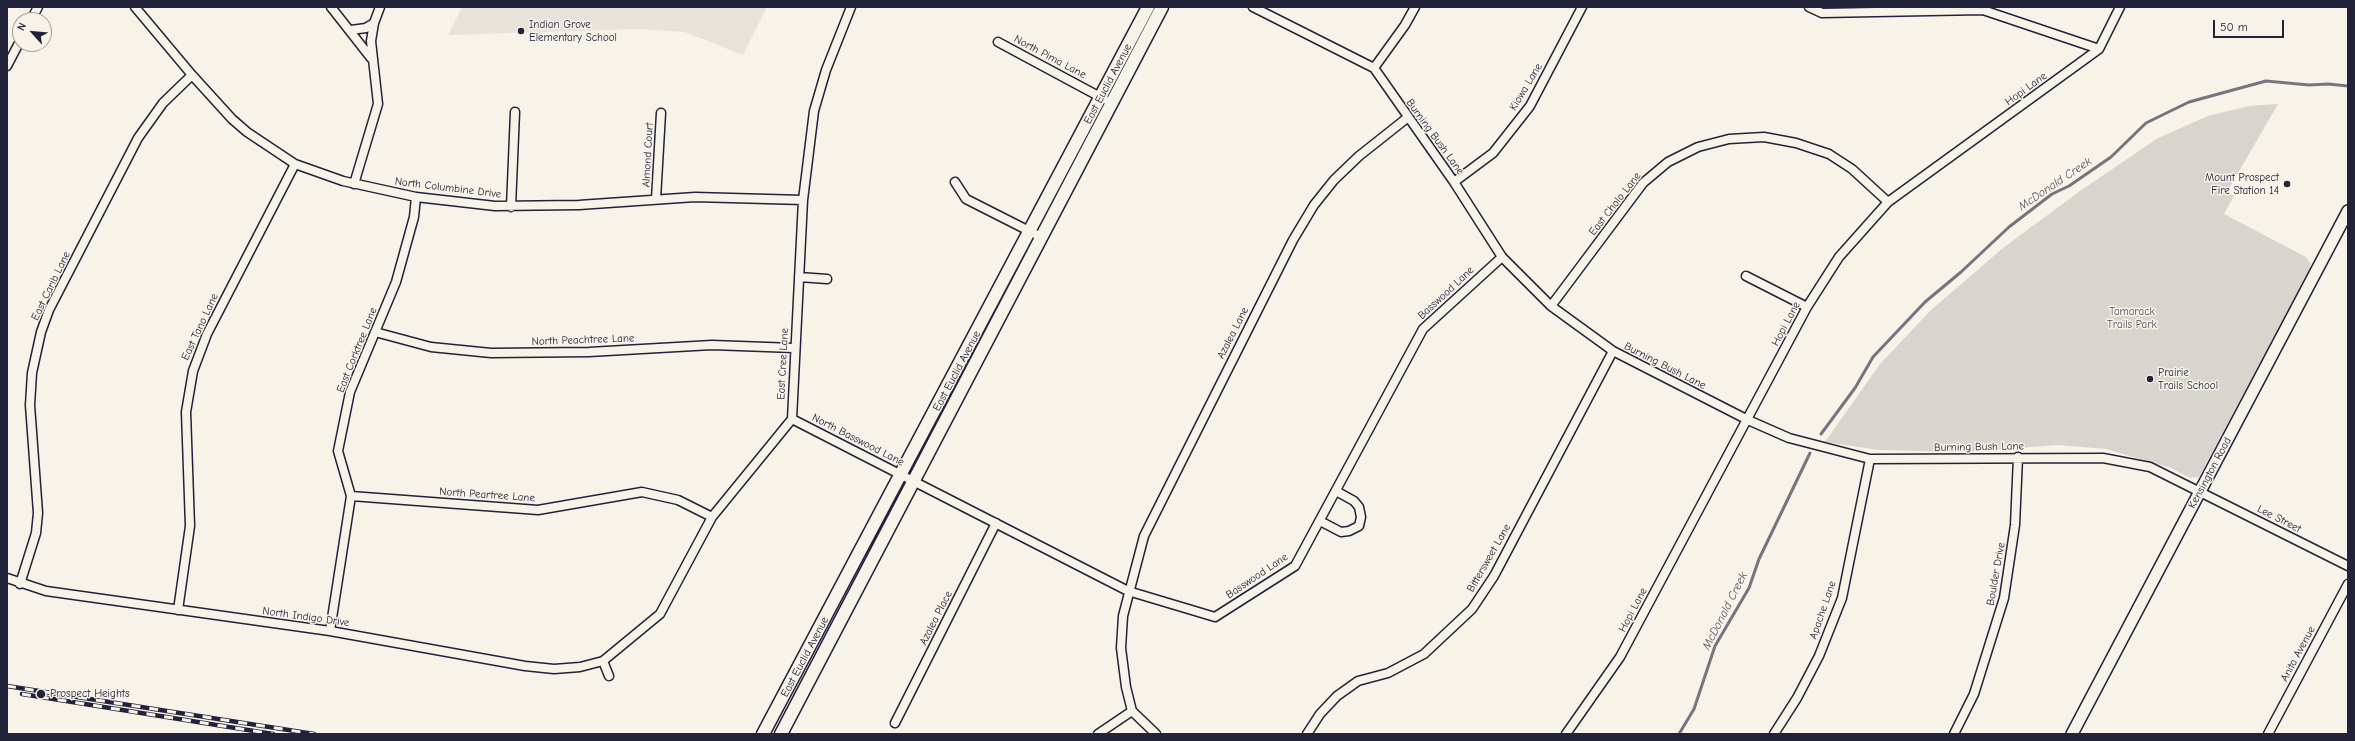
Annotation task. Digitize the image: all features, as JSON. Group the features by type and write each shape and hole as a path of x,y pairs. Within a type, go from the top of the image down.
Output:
{"main road":[{"name":"East Euclid Avenue","path":"763,734 903,474 1148,7"},
{"name":"East Euclid Avenue","path":"781,734 1162,7"},
{"name":"Kensington Road","path":"2072,734 2348,211"}],"street":[{"name":"North Columbine Drive","path":"135,7 192,75 232,119 247,132 296,164 354,184 416,197 511,206 579,205 695,197 803,200"},
{"path":"331,7 351,30 372,59"},
{"path":"354,184 378,104 371,41 374,23 380,7"},
{"name":"East Cree Lane","path":"792,419 794,348 803,200 814,111 826,70 851,7"},
{"name":"Burning Bush Lane","path":"1253,7 1374,68 1407,118 1454,182 1502,257 1551,306 1613,351 1748,420 1789,438 1870,459 2018,457 2103,458 2150,467 2200,491"},
{"path":"1374,68 1405,25 1415,7"},
{"name":"Kiowa Lane","path":"1454,182 1492,153 1530,106 1582,7"},
{"path":"1809,7 1822,13 1983,10 2099,49"},
{"name":"Hopi Lane","path":"1566,734 1620,657 1748,420 1807,307 1839,257 1888,202 2099,49 2120,7"},
{"path":"351,30 366,28 374,23"},
{"name":"North Pima Lane","path":"998,42 1112,103"},
{"path":"7,66 14,52"},
{"name":"East Carib Lane","path":"20,584 36,533 38,513 30,405 32,373 41,332 50,310 138,138 163,103 192,75"},
{"path":"511,206 515,112"},
{"name":"Almond Court","path":"656,199 661,113"},
{"name":"Azalea Lane","path":"1132,711 1126,687 1121,648 1123,616 1128,591 1147,529 1293,240 1314,205 1334,180 1359,156 1407,118"},
{"name":"East Cholo Lane","path":"1551,306 1643,183 1668,162 1698,147 1729,139 1764,137 1796,143 1829,154 1852,169 1888,202"},
{"name":"East Tano Lane","path":"178,610 190,526 186,412 193,371 207,334 296,164"},
{"path":"955,182 966,199 1041,237"},
{"name":"East Corktree Lane","path":"330,631 351,496 338,451 350,392 404,256 414,217 416,197"},
{"name":"Basswood Lane","path":"914,480 1128,591 1215,617 1295,566 1423,329 1502,257"},
{"path":"1746,276 1807,307"},
{"path":"799,277 827,279"},
{"name":"North Peachtree Lane","path":"375,332 436,348 491,353 589,352 712,344 794,348"},
{"name":"Bittersweet Lane","path":"1307,734 1320,714 1337,696 1358,682 1388,673 1424,654 1472,609 1494,576 1613,351"},
{"path":"609,676 603,661 660,614 712,517 792,419"},
{"name":"North Basswood Lane","path":"792,419 914,480"},
{"name":"Boulder Drive","path":"1954,734 1974,694 2004,598 2015,525 2018,457"},
{"name":"Apache Lane","path":"1774,734 1797,698 1819,656 1842,598 1870,459"},
{"path":"1320,521 1341,532 1350,531 1358,526 1361,517 1359,507 1354,501 1336,491"},
{"name":"Lee Street","path":"2200,491 2348,566"},
{"name":"North Peartree Lane","path":"351,496 538,510 642,492 678,500 712,517"},
{"name":"Azalea Place","path":"894,723 996,523"},
{"name":"North Indigo Drive","path":"7,578 20,584 46,591 330,631 525,666 554,669 580,667 603,661"},
{"name":"Anita Avenue","path":"2268,734 2348,584"},
{"path":"1098,734 1132,711 1156,734"}],"shaded area":[{"name":"Indian Grove Elementary School","path":"462,7 767,7 743,55 685,32 640,29 448,35"}],"green space":[{"name":"Tamarack Trails Park","path":"2278,104 2227,192 2234,196 2224,214 2306,257 2311,264 2309,272 2199,477 2190,478 2171,468 2106,449 2058,445 1966,452 1879,450 1825,442 1880,364 1931,310 2003,248 2080,191 2158,138 2208,116 2249,106"}],"waterway":[{"name":"McDonald Creek","path":"1821,434 1855,388 1873,357 1925,302 1961,272 2009,227 2052,194 2069,186 2111,157 2146,123 2189,102 2266,81 2309,85 2328,84 2348,86"},
{"name":"McDonald Creek","path":"1679,734 1694,709 1715,646 1749,588 1759,559 1810,453"}],"railway":[{"path":"7,686 314,734"},
{"path":"22,694 273,734"}],"place":[{"name":"Indian Grove Elementary School","path":"521,31"},
{"name":"Mount Prospect Fire Station 14","path":"2287,184"},
{"name":"Prairie Trails School","path":"2150,379"},
{"name":"Prospect Heights","path":"41,694"}]}
